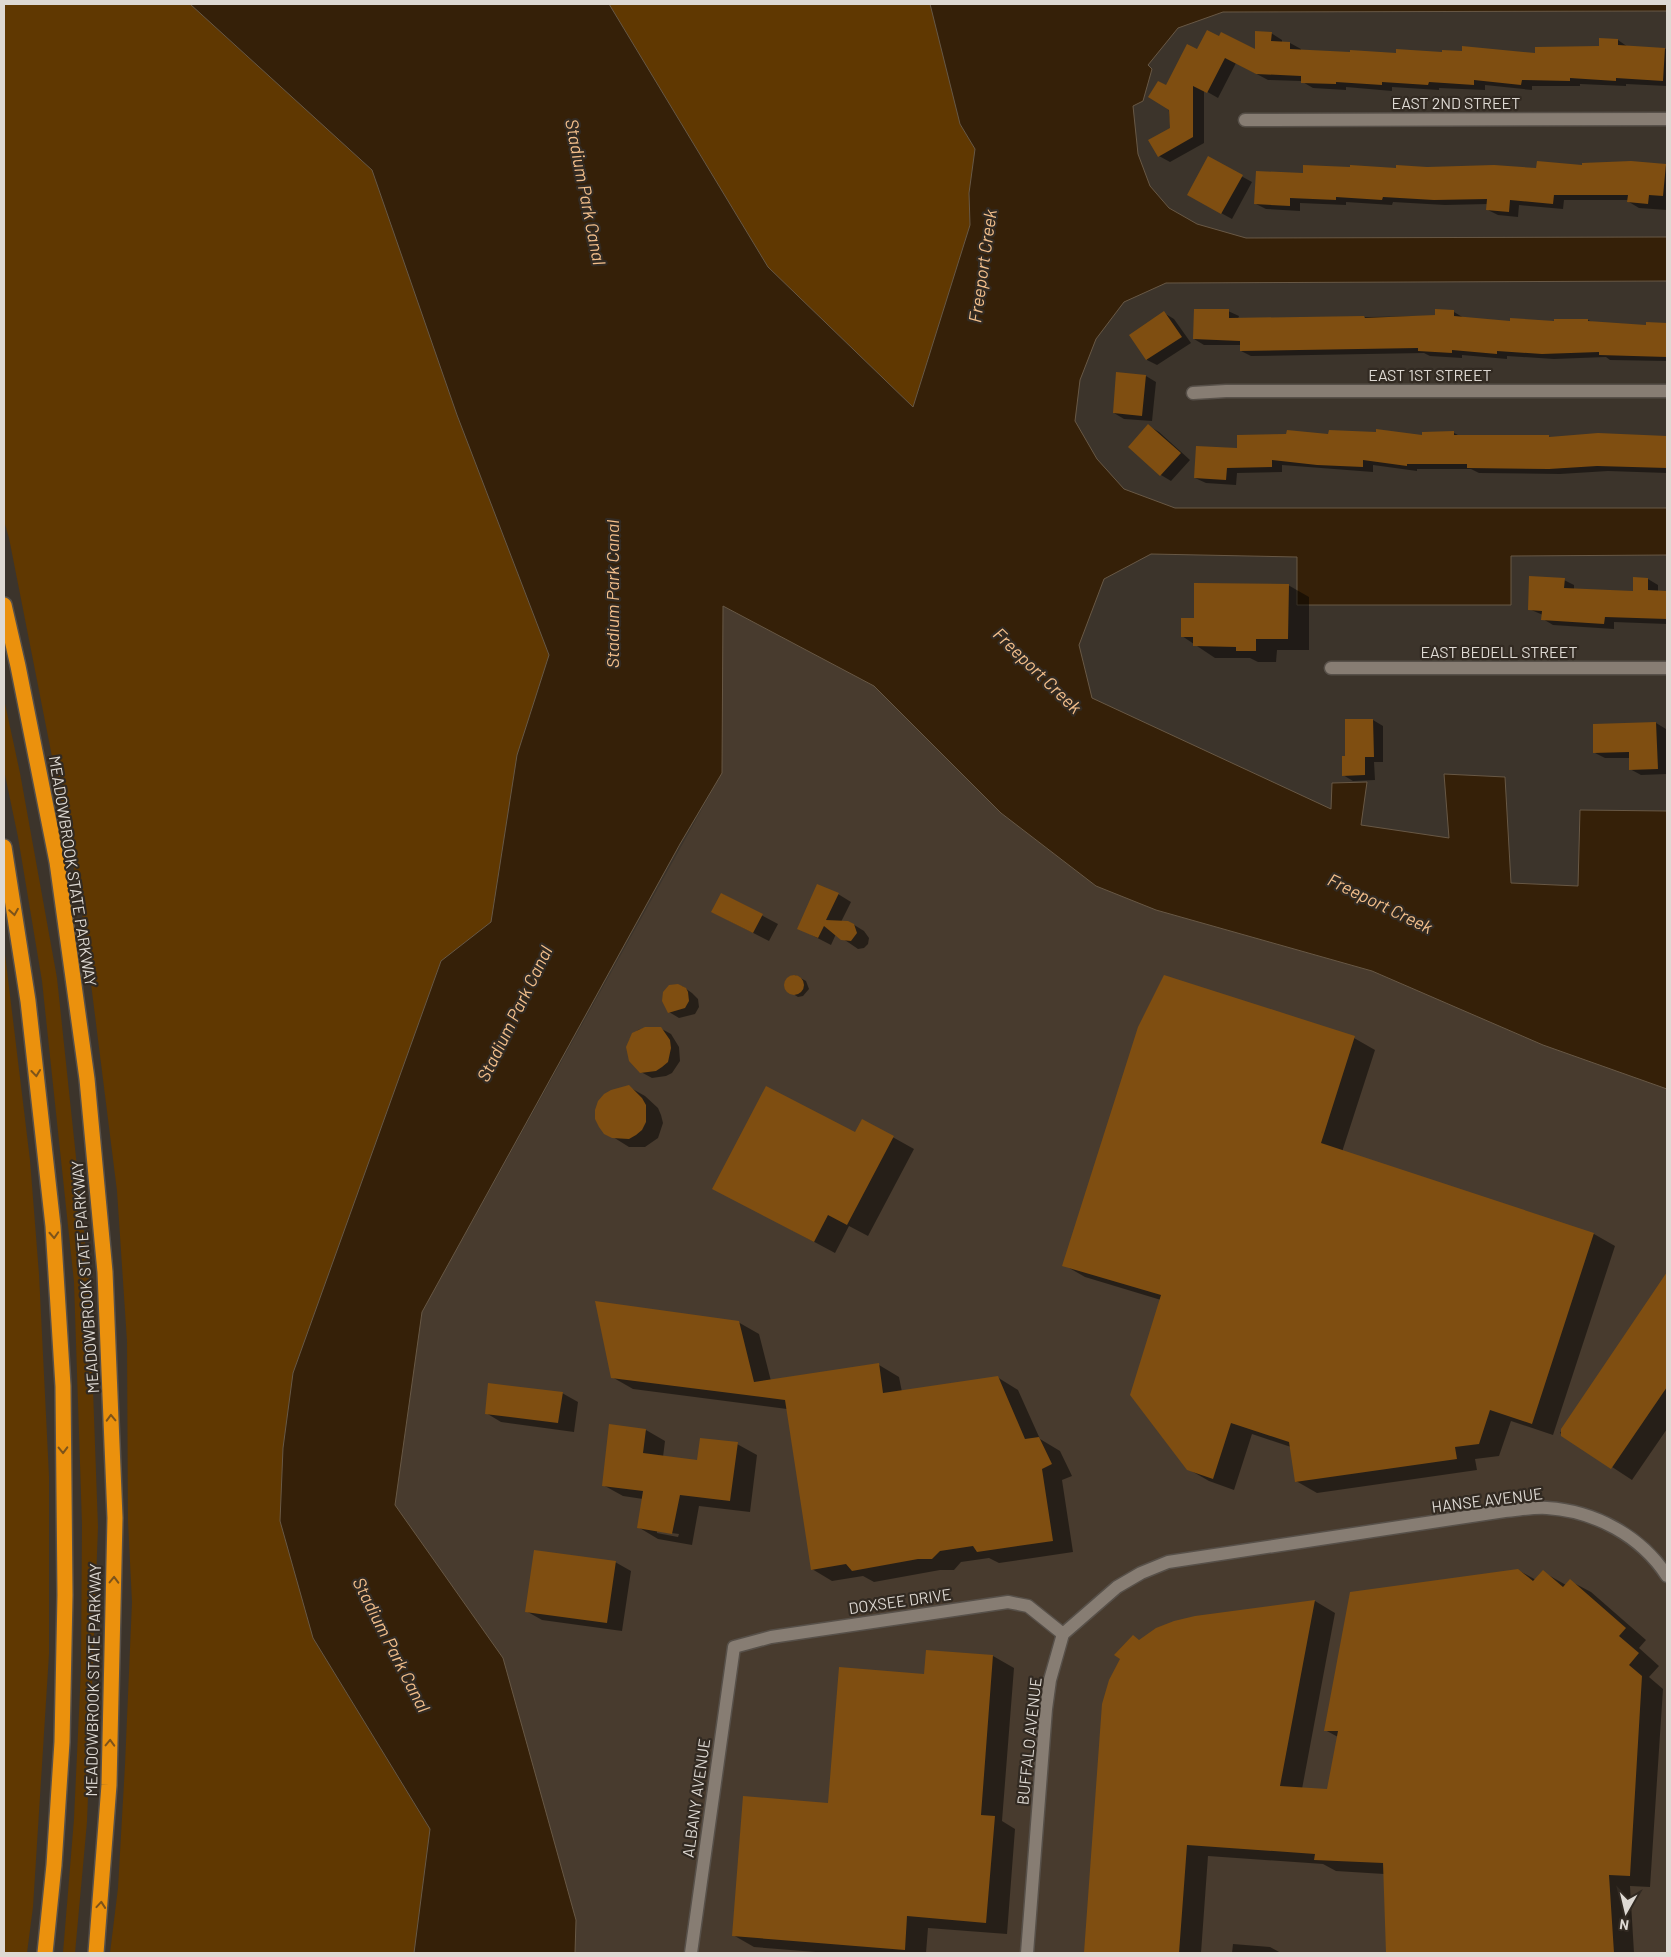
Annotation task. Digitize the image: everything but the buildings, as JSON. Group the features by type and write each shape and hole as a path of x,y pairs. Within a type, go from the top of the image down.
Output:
{"highway":[{"name":"MEADOWBROOK STATE PARKWAY","path":"4,605 57,862 87,1079 105,1272 115,1518 109,1785 96,1953"},
{"name":"MEADOWBROOK STATE PARKWAY","path":"4,847 28,1001 51,1206 63,1386 65,1595 62,1742 54,1865 45,1953"}],"street":[{"name":"EAST 2ND STREET","path":"1244,120 1667,119"},
{"name":"EAST 1ST STREET","path":"1193,393 1226,391 1667,391"},
{"name":"EAST BEDELL STREET","path":"1332,668 1667,668"},
{"name":"HANSE AVENUE","path":"1062,1634 1117,1586 1141,1573 1168,1562 1505,1511 1546,1508 1567,1510 1595,1518 1628,1535 1659,1564 1667,1576"},
{"name":"DOXSEE DRIVE","path":"734,1647 771,1637 1008,1602 1028,1606 1062,1634"},
{"name":"BUFFALO AVENUE","path":"1027,1953 1046,1709 1050,1680 1062,1634"},
{"name":"ALBANY AVENUE","path":"691,1953 734,1647"}],"shaded area":[{"path":"4,4 190,4 372,170 457,415 549,655 517,755 491,922 441,961 293,1373 283,1448 313,1638 430,1829 414,1953 110,1953 118,1888 132,1602 128,1521 127,1341 117,1191 81,904 9,538 4,521"},
{"path":"609,4 930,4 960,124 975,149 969,193 970,225 913,407 768,267"},
{"path":"723,606 874,686 1001,813 1096,886 1156,910 1372,971 1543,1045 1667,1089 1667,1953 575,1953 576,1920 395,1505 422,1312 722,773"},
{"path":"4,699 20,773 57,978 89,1280 98,1527 87,1822 75,1953 63,1953 74,1819 81,1669 82,1524 74,1282 42,981 18,837 4,770"},
{"path":"4,946 30,1160 39,1274 49,1476 49,1654 33,1907 27,1953 4,1953"}],"water":[{"path":"190,4 609,4 768,267 913,407 970,225 969,193 975,149 960,124 930,4 1667,4 1667,11 1223,12 1178,28 1148,65 1152,69 1143,101 1133,106 1138,154 1150,186 1169,208 1197,224 1246,238 1667,237 1667,281 1166,283 1124,302 1096,339 1080,380 1075,421 1097,459 1124,489 1175,508 1667,508 1667,555 1511,556 1511,605 1297,605 1297,557 1151,554 1104,579 1079,645 1092,698 1331,809 1332,783 1367,782 1361,825 1449,838 1444,774 1505,777 1511,883 1578,886 1580,810 1667,811 1667,1089 1543,1045 1372,971 1156,910 1096,886 1001,813 874,686 723,606 722,773 680,844 422,1312 395,1505 503,1658 576,1920 575,1953 414,1953 430,1829 313,1638 280,1521 283,1448 293,1373 441,961 491,922 517,755 549,655 457,415 372,170"}],"water label":[{"name":"Stadium Park Canal","path":"585,192"},
{"name":"Freeport Creek","path":"983,266"},
{"name":"Stadium Park Canal","path":"613,594"},
{"name":"Freeport Creek","path":"1037,671"},
{"name":"Freeport Creek","path":"1380,904"},
{"name":"Stadium Park Canal","path":"515,1014"},
{"name":"Stadium Park Canal","path":"391,1645"}]}
